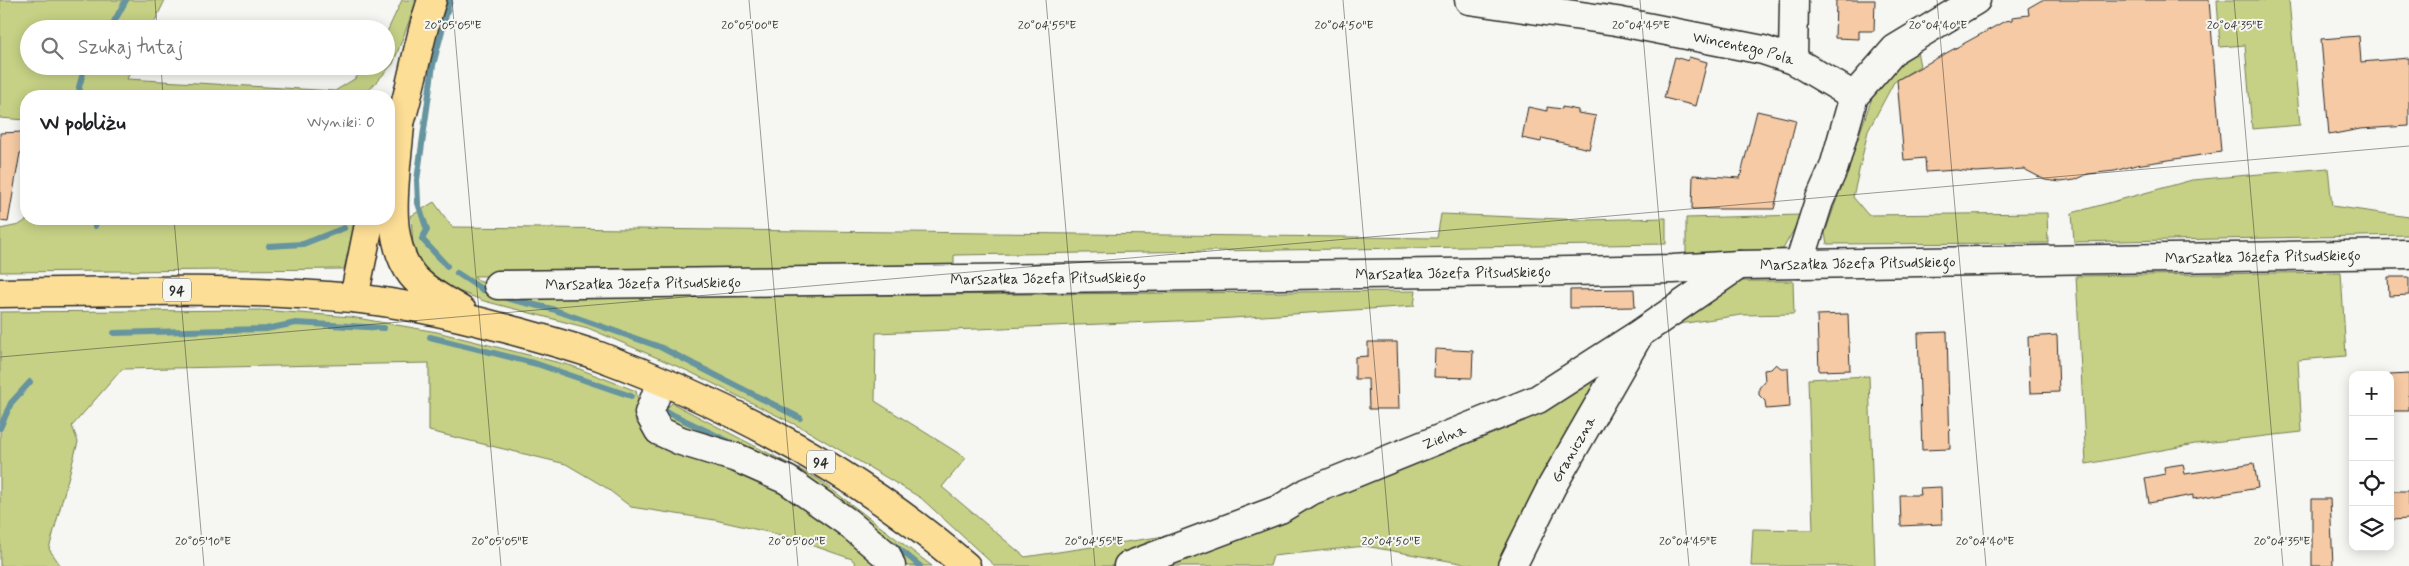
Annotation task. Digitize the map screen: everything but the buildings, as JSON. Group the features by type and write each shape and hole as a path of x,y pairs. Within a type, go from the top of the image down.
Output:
{"main road":[{"path":"395,138 400,124 421,33 432,0"},
{"path":"395,206 400,124"},
{"path":"354,298 369,225"},
{"path":"395,225 399,248 412,275 430,290 476,320"},
{"name":"94","path":"0,292 211,290 354,298 476,320 598,356 729,411 788,442 870,492 966,566"}],"street":[{"name":"Wincentego Pola","path":"1469,0 1616,10 1793,60 1854,96"},
{"path":"1793,60 1794,0"},
{"path":"1799,264 1819,201 1834,167 1854,96 1895,49 1976,0"},
{"name":"Marszałka Józefa Piłsudskiego","path":"498,285 1518,272 1673,269 1739,265 2409,254"},
{"name":"Zielna","path":"1128,566 1280,509 1308,492 1538,399 1640,334 1739,265"},
{"name":"Graniczna","path":"1512,566 1552,486 1640,334"},
{"path":"661,382 649,413 659,431 681,441 737,458 787,480 847,522 887,556 891,566"}],"green space":[{"path":"0,0 165,0 155,20 20,20 20,75 129,75 127,79 318,90 20,90 20,120 0,118"},
{"path":"402,0 417,0 395,59 395,20 393,20"},
{"path":"2217,0 2289,0 2300,125 2252,129 2245,45 2220,47"},
{"path":"1917,51 1920,66 1894,82 1868,131 1853,197 1868,215 2047,213 2048,243 1827,244 1825,233 1874,92 1888,74"},
{"path":"358,75 383,75 369,90 337,90"},
{"path":"2328,168 2332,206 2409,217 2409,235 2074,242 2072,213 2192,180"},
{"path":"434,202 452,227 1437,238 1441,214 1586,220 1666,218 1666,244 954,255 954,268 474,276 479,281 521,295 925,295 1416,291 1414,306 1202,320 876,333 875,401 966,458 942,487 1025,557 1192,532 1116,566 995,566 921,498 806,430 688,371 588,328 484,301 435,282 414,261 411,216"},
{"path":"1802,215 1783,249 1686,255 1686,218"},
{"path":"19,225 355,225 344,269 0,272 0,229"},
{"path":"2341,272 2346,356 2298,360 2302,432 2195,444 2086,464 2076,276"},
{"path":"1725,281 1793,281 1794,314 1741,315 1679,324"},
{"path":"261,310 351,317 437,332 572,366 636,391 643,424 791,490 881,566 857,566 852,559 785,536 715,520 631,507 605,487 566,464 429,431 429,363 122,369 72,426 78,442 49,549 61,566 0,566 0,312"},
{"path":"1615,362 1506,566 1477,566 1365,546 1273,556 1270,566 1148,566 1313,499"},
{"path":"1869,376 1875,566 1751,566 1753,529 1813,530 1808,379"},
{"path":"672,403 818,479 932,566 900,566 893,553 669,428 660,415"}],"waterway":[{"path":"115,20 126,0"},
{"path":"447,266 422,239 427,230 418,203 417,180 433,65 450,0"},
{"path":"80,90 82,75"},
{"path":"269,246 303,244 344,228"},
{"path":"457,273 483,290 509,299 552,309 660,347 800,418"},
{"path":"114,333 266,329 296,323 384,328"},
{"path":"430,337 537,364 631,396"},
{"path":"0,428 11,403 30,382"},
{"path":"665,411 736,445"},
{"path":"892,543 920,566"}]}
